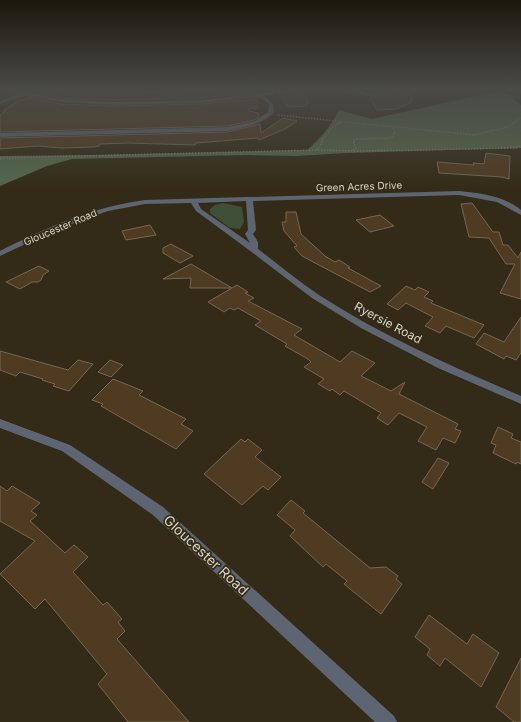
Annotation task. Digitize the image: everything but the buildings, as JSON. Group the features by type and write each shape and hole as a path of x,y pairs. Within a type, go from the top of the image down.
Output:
{"street":[{"path":"0,134 228,129 251,124"},
{"name":"Green Acres Drive","path":"194,201 459,193 491,198 505,203 521,213"},
{"path":"249,200 252,230 250,234 254,242 254,249"},
{"name":"Ryersie Road","path":"194,201 198,210 254,249 316,297 374,332 453,372 521,400"},
{"name":"Gloucester Road","path":"0,254 83,215 107,208 144,202 194,201"},
{"name":"Gloucester Road","path":"0,423 66,448 158,511 388,722"}],"path":[{"path":"317,150 321,147 323,139 333,125 339,124"},
{"path":"365,124 432,132 474,135 508,127 513,124"},
{"path":"353,150 356,148 354,142 358,139 391,138 395,132 392,126"},
{"path":"499,149 504,146 521,146"},
{"path":"0,158 317,150 516,148"}],"green space":[{"path":"331,124 521,124 521,148 346,153 296,156 247,155 72,159 47,166 0,186 0,156 97,155 97,158 98,155 307,150"},
{"path":"223,203 242,207 244,222 240,229 230,228 210,213 210,209 215,205"}]}
